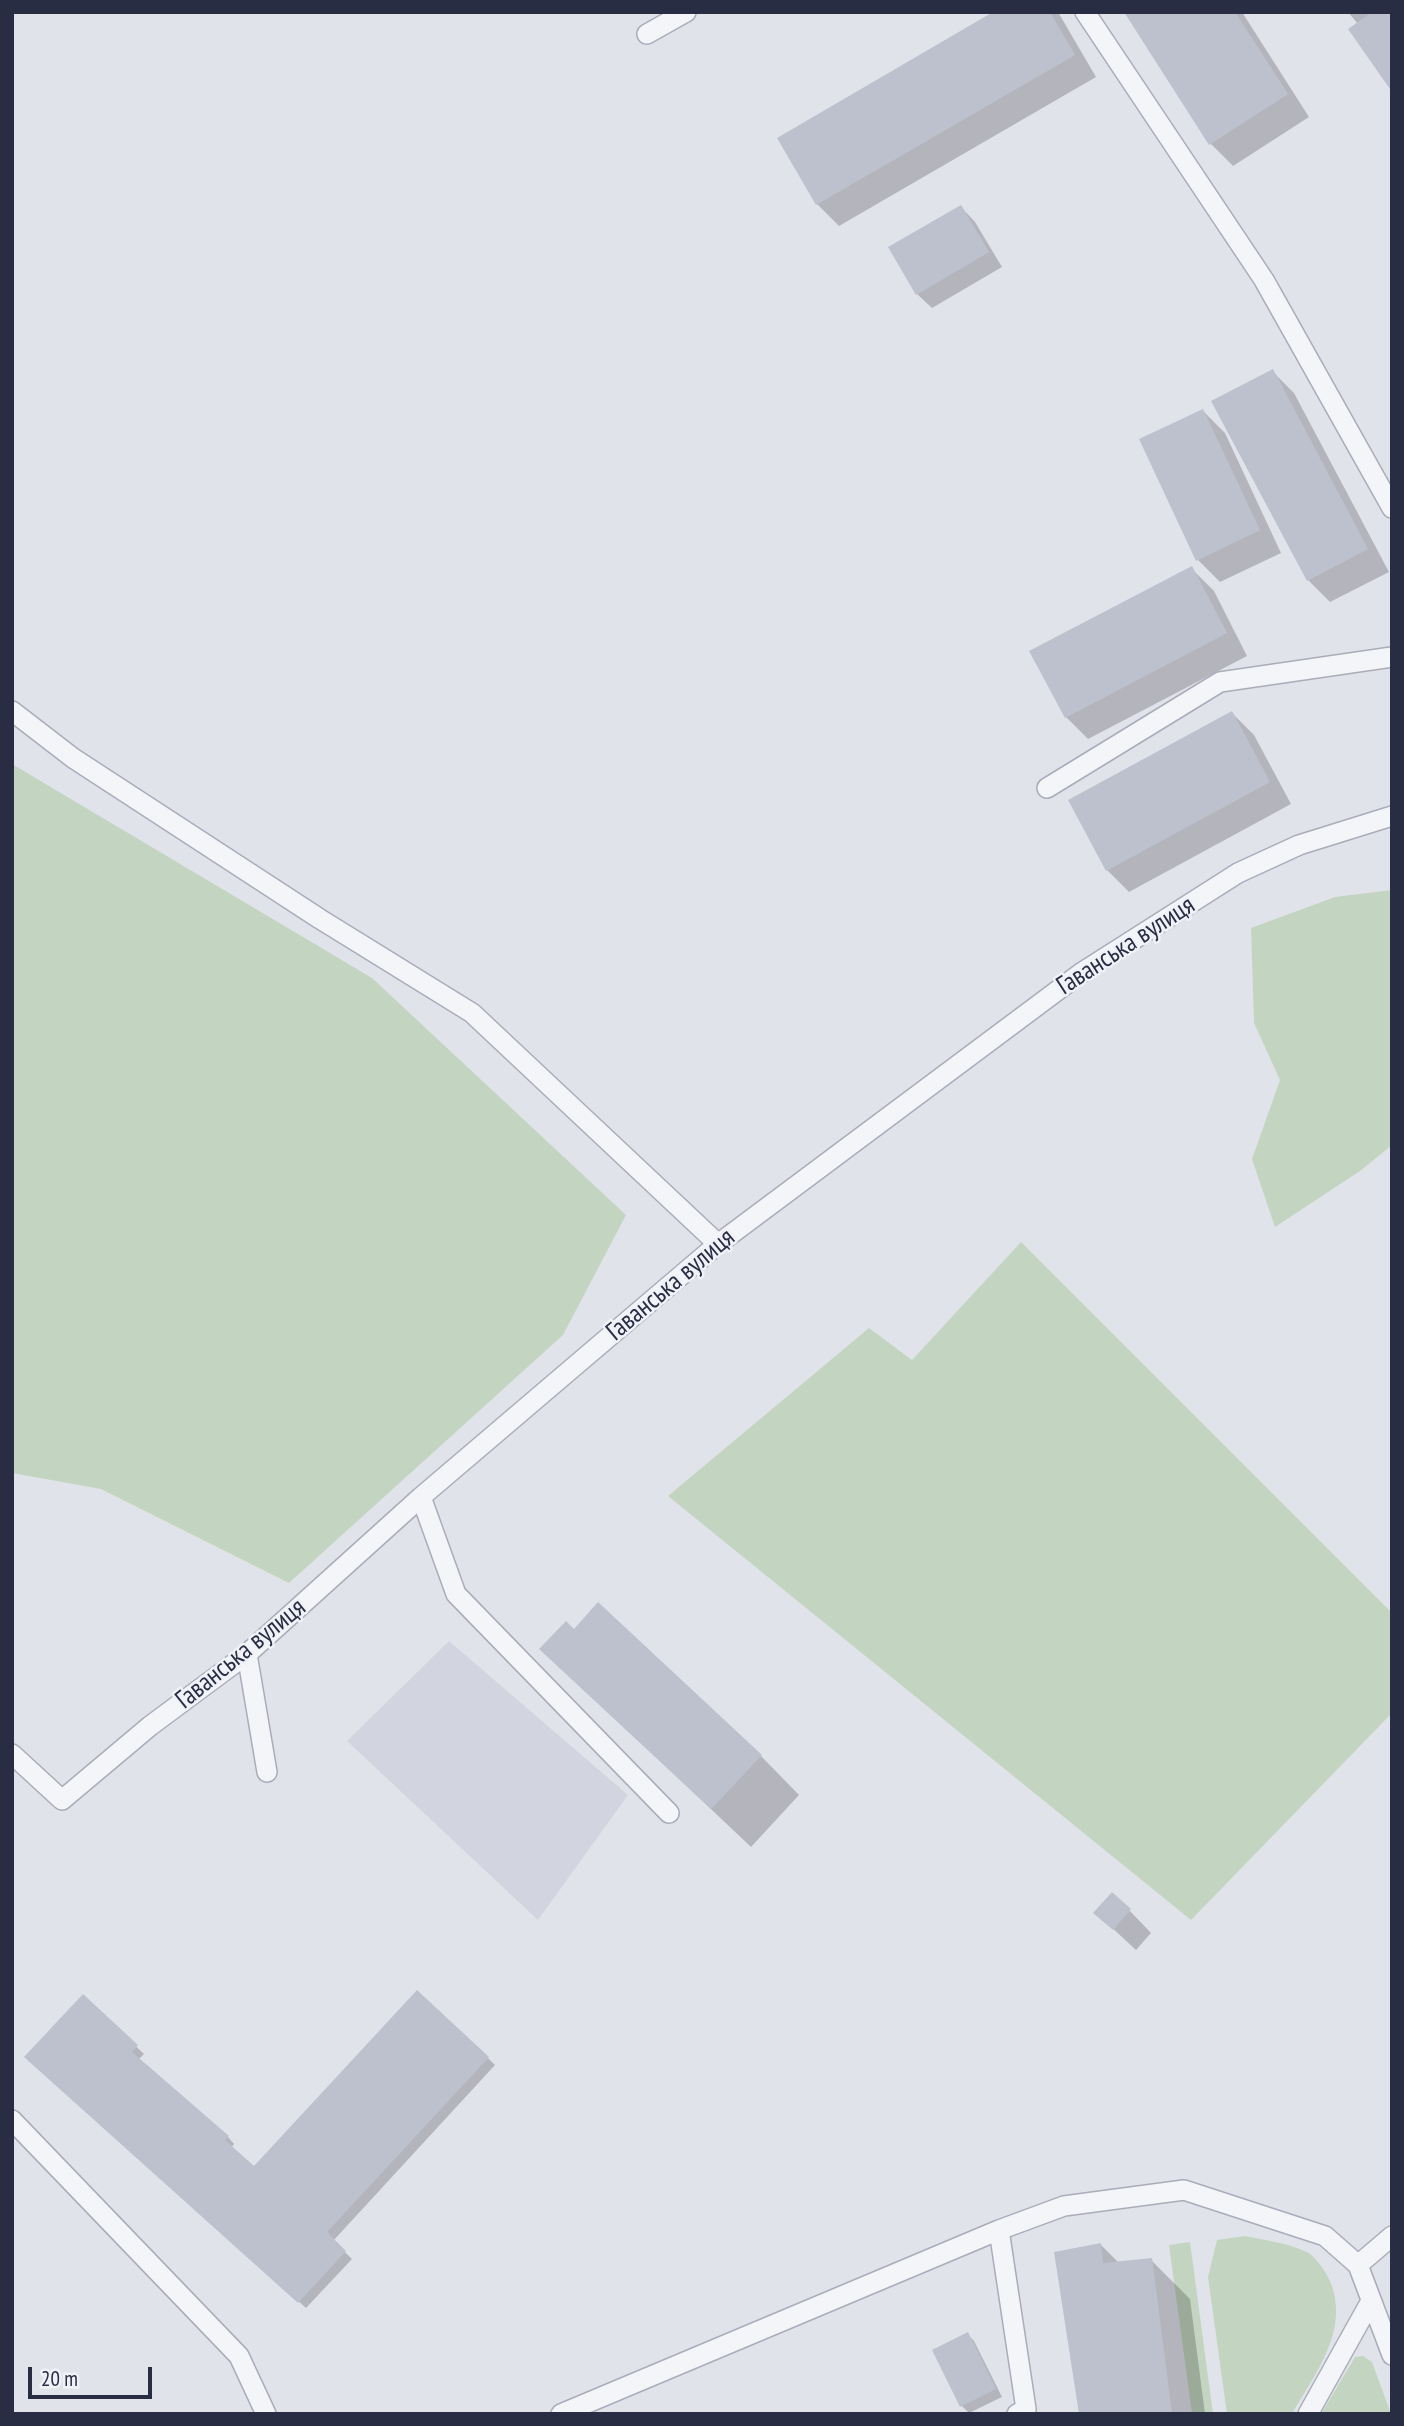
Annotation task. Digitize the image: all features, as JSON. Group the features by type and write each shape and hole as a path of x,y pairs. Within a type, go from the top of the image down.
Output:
{"lane":[{"path":"647,34 686,12"},
{"path":"1086,12 1264,280 1392,508"},
{"path":"1047,788 1220,682 1392,657"},
{"path":"12,711 73,758 320,919 472,1013 718,1244"},
{"name":"Гаванська вулиця","path":"12,1754 62,1800 150,1726 247,1654 421,1497 718,1244 1082,973 1238,873 1299,845 1392,816"},
{"path":"421,1497 456,1594 669,1813"},
{"path":"247,1654 267,1772"},
{"path":"12,2120 239,2356 266,2414"},
{"path":"561,2414 999,2230 1065,2206 1184,2190 1325,2236 1358,2266 1392,2355"},
{"path":"999,2230 1026,2409 1017,2414"},
{"path":"1358,2266 1392,2235"},
{"path":"1308,2414 1371,2301"}],"shaded area":[{"path":"449,1641 628,1795 538,1920 347,1741"}],"green space":[{"path":"12,764 372,978 626,1215 563,1335 289,1583 101,1489 12,1473"},
{"path":"1392,890 1392,1145 1360,1171 1275,1227 1252,1159 1280,1080 1254,1023 1251,928 1335,897"},
{"path":"1021,1242 1392,1613 1392,1713 1191,1920 668,1496 869,1328 912,1360"},
{"path":"1245,2236 1284,2244 1310,2254 1328,2277 1335,2299 1336,2317 1328,2350 1292,2414 1227,2414 1208,2277 1217,2240"},
{"path":"1190,2242 1213,2414 1192,2414 1169,2245"},
{"path":"1363,2356 1372,2362 1391,2414 1321,2414 1355,2357"}],"building":[{"path":"993,12 1050,12 1075,55 816,205 777,138"},
{"path":"1124,12 1235,12 1288,94 1209,145"},
{"path":"1372,12 1392,12 1392,92 1348,29"},
{"path":"961,205 989,252 916,295 888,247"},
{"path":"1273,369 1368,549 1307,581 1211,401"},
{"path":"1203,409 1260,530 1196,561 1139,439"},
{"path":"1192,566 1227,633 1065,718 1029,651"},
{"path":"1232,711 1270,782 1106,871 1068,800"},
{"path":"598,1602 762,1755 711,1809 539,1649 566,1621 574,1629"},
{"path":"1112,1892 1131,1909 1113,1930 1093,1913"},
{"path":"417,1990 489,2057 327,2232 346,2251 298,2303 24,2057 83,1994 138,2045 132,2052 229,2136 225,2140 254,2166"},
{"path":"1101,2243 1103,2263 1152,2258 1172,2414 1079,2414 1054,2252"},
{"path":"968,2332 996,2389 960,2407 932,2350"}]}
